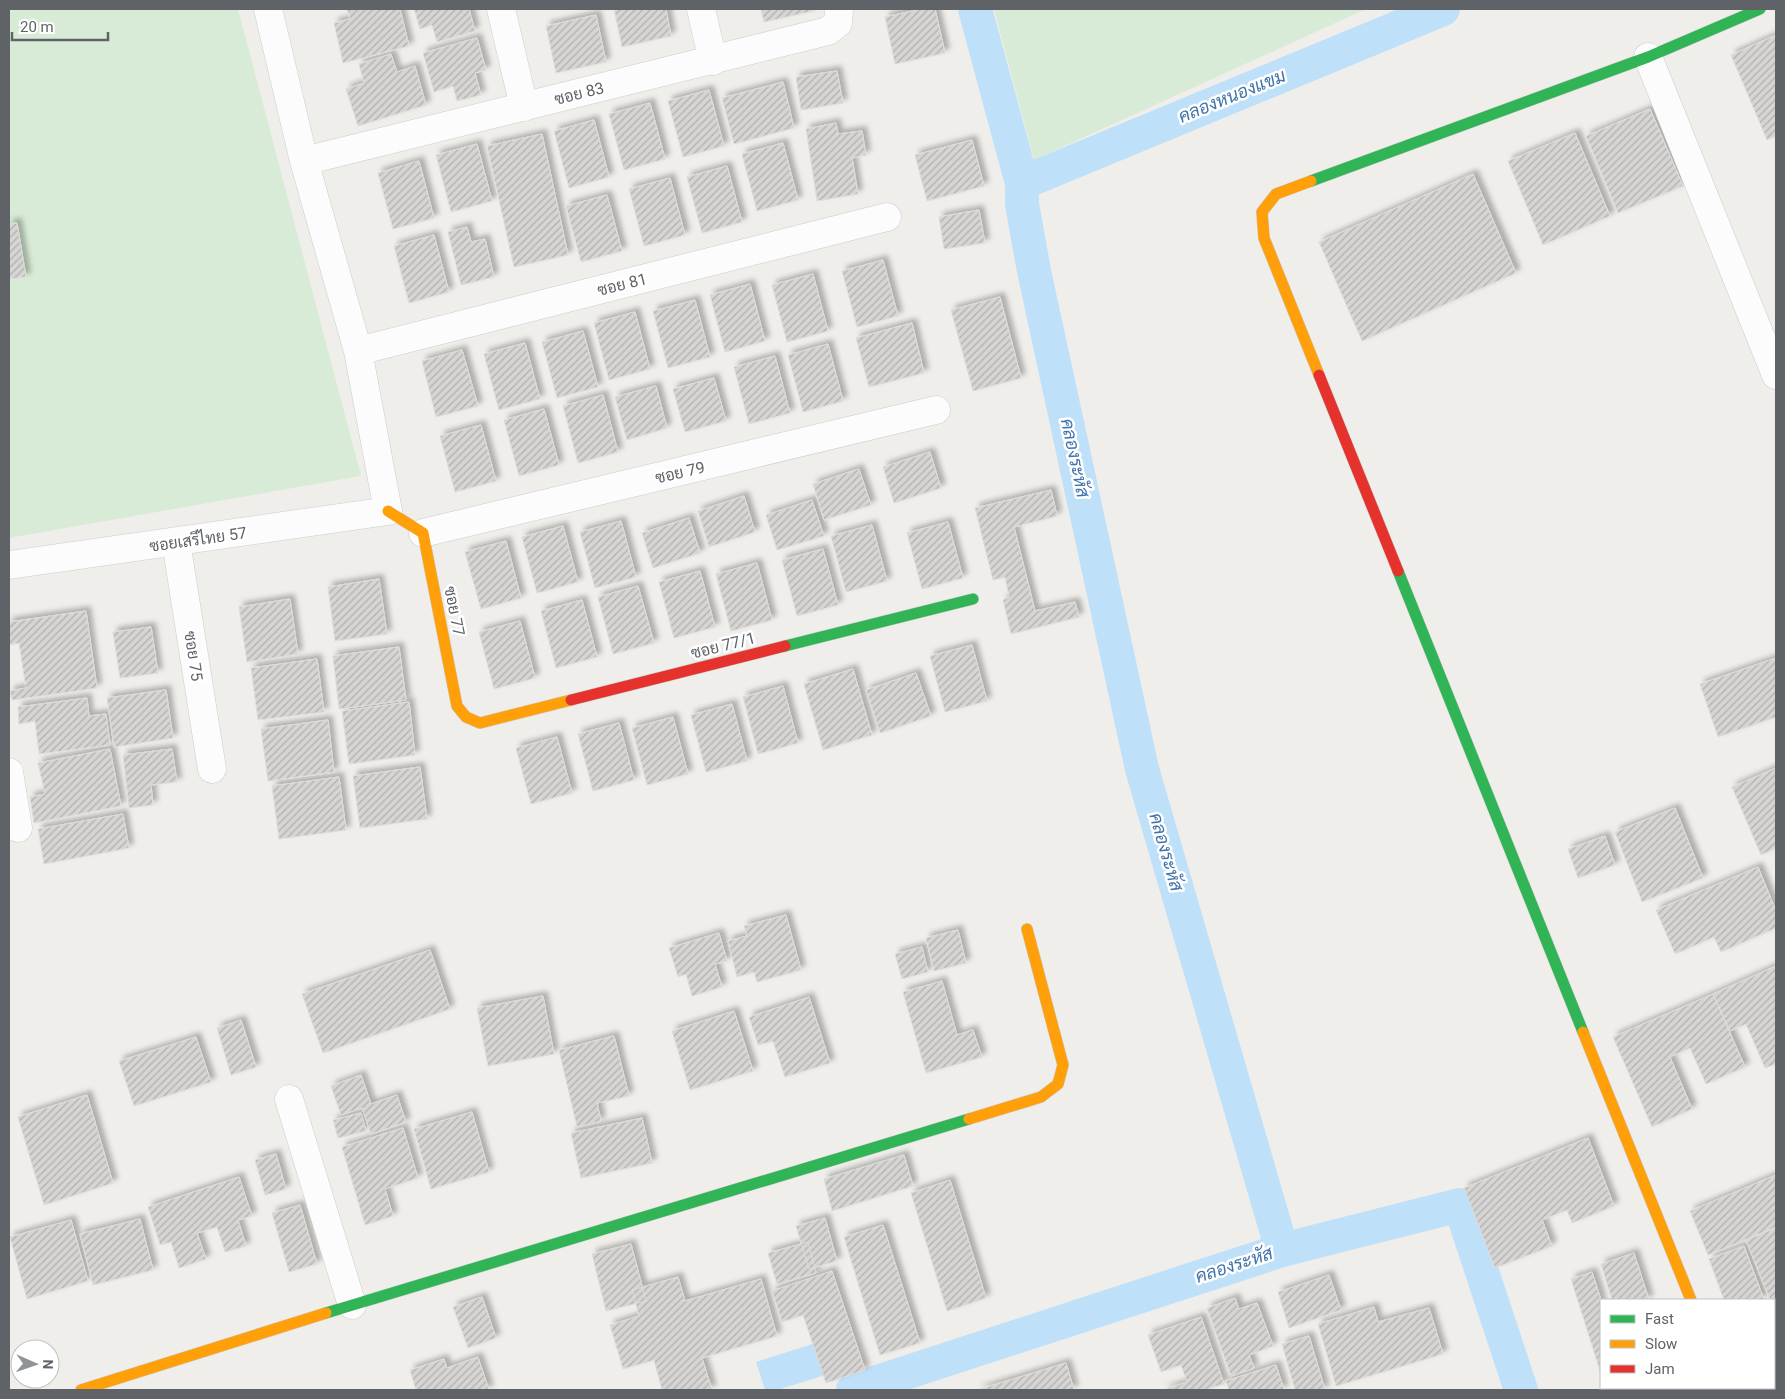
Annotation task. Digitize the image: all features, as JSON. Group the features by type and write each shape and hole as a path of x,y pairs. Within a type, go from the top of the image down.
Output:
{"street":[{"path":"268,9 304,161 358,351 388,511 423,533"},
{"path":"501,9 524,107"},
{"path":"701,9 712,60"},
{"path":"1691,1299 1264,238 1262,212 1276,194 1648,58 1760,9"},
{"name":"ซอย 83","path":"304,161 828,31 838,23 839,10"},
{"path":"1648,58 1776,375"},
{"name":"ซอย 81","path":"358,351 887,218"},
{"name":"ซอย 79","path":"423,533 936,410"},
{"name":"ซอยเสรีไทย 57","path":"9,565 388,511"},
{"name":"ซอย 77","path":"423,533 457,706 466,717 480,722"},
{"name":"ซอย 75","path":"176,542 212,769"},
{"name":"ซอย 77/1","path":"480,722 973,599"},
{"path":"9,772 18,828"},
{"path":"81,1390 352,1305 1041,1097 1058,1084 1064,1065 1027,929"},
{"path":"289,1099 352,1305"}],"green space":[{"path":"9,9 238,9 361,476 9,538"},
{"path":"994,9 1366,9 1034,160"}],"water":[{"path":"825,1340 835,1372 777,1390 765,1390 756,1362"}],"building":[{"path":"347,9 400,9 409,46 343,63 334,23 350,19"},
{"path":"414,9 469,9 475,31 437,42 432,25 420,29"},
{"path":"614,9 666,9 671,36 622,47"},
{"path":"761,9 813,9 813,11 764,22"},
{"path":"922,9 935,9 945,53 895,64 885,17"},
{"path":"596,15 606,62 556,73 546,26"},
{"path":"1776,35 1776,136 1767,140 1731,55"},
{"path":"477,38 486,70 475,73 481,95 457,101 453,86 434,92 423,53"},
{"path":"391,54 397,72 415,66 426,105 358,126 346,89 364,83 359,64"},
{"path":"837,71 843,103 801,110 796,77"},
{"path":"783,82 794,128 734,144 722,98"},
{"path":"709,90 724,146 683,157 668,101"},
{"path":"650,103 665,159 624,170 609,114"},
{"path":"1650,109 1683,186 1618,213 1586,136"},
{"path":"594,120 609,177 569,188 554,131"},
{"path":"836,123 838,134 862,131 866,155 852,158 858,194 817,201 806,129"},
{"path":"1575,133 1610,216 1543,245 1508,161"},
{"path":"542,134 568,255 514,267 487,146"},
{"path":"972,140 984,186 927,201 915,155"},
{"path":"783,143 798,200 757,211 742,154"},
{"path":"477,144 492,201 451,212 436,155"},
{"path":"419,161 434,218 393,229 378,173"},
{"path":"727,166 742,222 702,233 687,177"},
{"path":"1473,174 1516,273 1362,341 1319,242"},
{"path":"670,178 685,235 644,246 629,189"},
{"path":"607,195 622,251 581,262 566,206"},
{"path":"979,210 985,243 944,249 939,217"},
{"path":"17,223 26,277 9,279 9,224"},
{"path":"467,227 471,242 485,239 494,277 461,285 448,232"},
{"path":"434,235 449,292 409,303 394,246"},
{"path":"883,260 898,316 857,327 842,271"},
{"path":"813,274 828,331 787,342 772,285"},
{"path":"750,284 765,341 725,352 710,295"},
{"path":"1000,297 1021,378 973,391 951,310"},
{"path":"695,300 710,357 668,368 653,311"},
{"path":"635,312 650,369 609,380 594,323"},
{"path":"912,323 924,373 869,387 856,338"},
{"path":"583,331 598,387 557,398 542,342"},
{"path":"525,343 540,399 499,410 484,354"},
{"path":"828,344 843,401 803,412 788,355"},
{"path":"462,350 478,406 436,417 422,361"},
{"path":"775,356 790,413 749,424 734,367"},
{"path":"714,378 726,421 685,432 673,389"},
{"path":"656,386 667,428 627,440 615,397"},
{"path":"603,395 618,452 578,463 563,406"},
{"path":"544,409 559,465 519,476 504,420"},
{"path":"481,425 496,481 455,492 440,436"},
{"path":"930,452 941,488 894,503 883,467"},
{"path":"859,469 871,505 824,520 813,484"},
{"path":"1051,490 1057,516 1014,527 1035,611 1075,602 1079,617 1011,634 1003,600 1009,597 1005,577 993,580 975,508"},
{"path":"744,496 755,532 709,547 698,511"},
{"path":"812,500 824,536 777,550 766,515"},
{"path":"689,518 700,553 653,568 642,533"},
{"path":"621,521 636,577 595,588 580,532"},
{"path":"948,522 963,578 922,589 907,533"},
{"path":"872,525 887,581 846,592 831,536"},
{"path":"563,526 578,582 537,593 522,537"},
{"path":"506,541 521,598 481,609 465,552"},
{"path":"823,549 838,605 797,616 782,560"},
{"path":"757,563 772,620 731,631 716,574"},
{"path":"700,571 715,627 674,638 659,582"},
{"path":"379,579 387,634 335,641 328,587"},
{"path":"638,586 654,643 613,654 598,597"},
{"path":"290,599 298,654 247,662 239,607"},
{"path":"582,600 597,657 556,668 541,611"},
{"path":"86,611 97,688 12,700 10,691 26,688 19,643 9,645 9,622"},
{"path":"520,621 535,678 494,689 479,632"},
{"path":"151,627 158,673 120,678 113,632"},
{"path":"972,645 987,701 945,712 930,656"},
{"path":"399,647 406,700 339,709 333,656"},
{"path":"1776,658 1776,717 1718,737 1700,684"},
{"path":"317,659 324,712 258,720 251,668"},
{"path":"853,669 872,735 823,750 804,684"},
{"path":"916,673 931,716 880,733 866,690"},
{"path":"783,686 798,743 758,754 743,697"},
{"path":"166,690 173,738 114,747 107,698"},
{"path":"87,698 89,716 106,714 110,745 39,754 35,721 19,724 18,707"},
{"path":"409,702 415,755 349,764 342,711"},
{"path":"732,704 747,761 706,772 691,715"},
{"path":"673,717 688,774 647,785 632,728"},
{"path":"328,720 334,772 268,781 261,729"},
{"path":"619,723 634,780 593,791 578,734"},
{"path":"557,737 572,793 531,804 516,748"},
{"path":"110,749 121,806 34,823 30,797 45,794 38,763"},
{"path":"172,749 177,782 151,785 153,805 129,808 123,755"},
{"path":"420,767 427,819 360,828 353,776"},
{"path":"1776,768 1776,848 1761,855 1732,787"},
{"path":"339,777 346,830 279,839 272,786"},
{"path":"1675,808 1703,878 1642,902 1615,832"},
{"path":"123,814 129,848 44,864 38,829"},
{"path":"1605,836 1615,865 1578,878 1568,849"},
{"path":"1758,867 1776,911 1776,928 1721,952 1714,937 1675,954 1656,910"},
{"path":"786,915 801,970 757,982 754,972 737,977 728,941 747,936 744,926"},
{"path":"958,930 966,963 934,971 926,938"},
{"path":"719,933 727,961 715,964 722,987 692,996 686,974 678,977 669,948"},
{"path":"922,947 928,972 902,979 895,954"},
{"path":"430,950 450,1009 323,1053 302,994"},
{"path":"1776,966 1776,1064 1765,1068 1746,1024 1730,1031 1713,994"},
{"path":"942,981 957,1035 973,1030 982,1057 926,1073 903,992"},
{"path":"1713,994 1745,1067 1706,1084 1690,1048 1670,1057 1692,1109 1652,1127 1613,1037"},
{"path":"543,996 554,1054 488,1066 477,1008"},
{"path":"809,997 830,1063 785,1077 773,1041 758,1045 749,1017"},
{"path":"734,1011 753,1071 690,1090 672,1031"},
{"path":"241,1020 256,1067 231,1075 217,1028"},
{"path":"614,1036 629,1096 597,1103 601,1121 577,1127 559,1050"},
{"path":"196,1037 211,1082 134,1106 119,1061"},
{"path":"361,1075 371,1104 397,1095 406,1122 371,1134 362,1108 341,1115 331,1086"},
{"path":"87,1095 113,1183 44,1205 18,1117"},
{"path":"472,1112 489,1172 431,1189 414,1129"},
{"path":"361,1113 366,1131 338,1138 333,1120"},
{"path":"642,1118 652,1163 581,1178 571,1133"},
{"path":"403,1128 418,1178 385,1189 393,1216 365,1225 342,1147"},
{"path":"1588,1138 1614,1206 1572,1223 1567,1210 1542,1220 1552,1246 1495,1268 1464,1188"},
{"path":"276,1154 286,1189 265,1195 255,1160"},
{"path":"904,1155 913,1186 832,1211 824,1179"},
{"path":"1776,1175 1776,1227 1708,1255 1690,1211"},
{"path":"239,1177 252,1216 238,1220 246,1246 225,1252 217,1227 197,1233 206,1259 179,1268 171,1242 160,1245 148,1207"},
{"path":"950,1180 986,1298 947,1311 911,1193"},
{"path":"300,1205 317,1264 289,1272 272,1213"},
{"path":"825,1218 837,1261 809,1269 796,1226"},
{"path":"140,1219 153,1270 93,1285 80,1234"},
{"path":"71,1220 88,1281 27,1299 10,1237"},
{"path":"883,1225 920,1343 880,1355 844,1237"},
{"path":"1776,1228 1775,1304 1775,1299 1770,1299 1746,1240"},
{"path":"808,1242 816,1273 777,1284 768,1253"},
{"path":"631,1244 646,1301 606,1311 592,1254"},
{"path":"1744,1246 1764,1299 1724,1299 1709,1259"},
{"path":"1634,1253 1649,1299 1612,1299 1601,1264"},
{"path":"832,1271 865,1370 826,1383 803,1315 782,1322 772,1291"},
{"path":"1592,1272 1601,1299 1600,1371 1571,1279"},
{"path":"1329,1275 1341,1310 1289,1328 1278,1292"},
{"path":"678,1277 685,1301 761,1279 777,1336 702,1358 712,1390 662,1390 654,1360 623,1369 610,1325 639,1316 632,1290"},
{"path":"482,1297 496,1338 468,1348 453,1307"},
{"path":"1235,1298 1239,1309 1257,1303 1273,1346 1249,1355 1254,1368 1231,1376 1207,1308"},
{"path":"1374,1307 1378,1322 1429,1308 1443,1354 1336,1386 1318,1324"},
{"path":"1201,1317 1224,1384 1204,1390 1163,1390 1187,1382 1181,1365 1161,1372 1148,1335"},
{"path":"1309,1336 1325,1390 1295,1390 1282,1344"},
{"path":"478,1357 489,1390 416,1390 410,1370 444,1359 447,1368"},
{"path":"1066,1363 1074,1390 977,1390"},
{"path":"1276,1365 1284,1390 1229,1390 1226,1381"},
{"path":"1612,1389 1650,1390 1612,1390"}],"waterway":[{"name":"คลองระหัส","path":"853,1390 1282,1250 1142,769 1034,271 1022,204 1022,183 975,9"},
{"name":"คลองหนองแขม","path":"1022,183 1443,9"},
{"path":"1282,1250 1460,1205 1521,1390"}],"traffic: fast":[{"path":"1311,181 1648,57 1760,9"},
{"path":"1398,571 1583,1032"},
{"path":"785,646 973,599"},
{"path":"326,1313 969,1119"}],"traffic: slow":[{"path":"1311,181 1276,194 1262,212 1264,238 1319,375"},
{"path":"388,511 423,533 457,706 466,717 480,723 571,700"},
{"path":"969,1119 1041,1097 1058,1084 1063,1065 1027,929"},
{"path":"1583,1032 1691,1299"},
{"path":"81,1390 326,1313"}],"traffic: jam":[{"path":"1319,375 1398,571"},
{"path":"571,700 785,646"}]}
